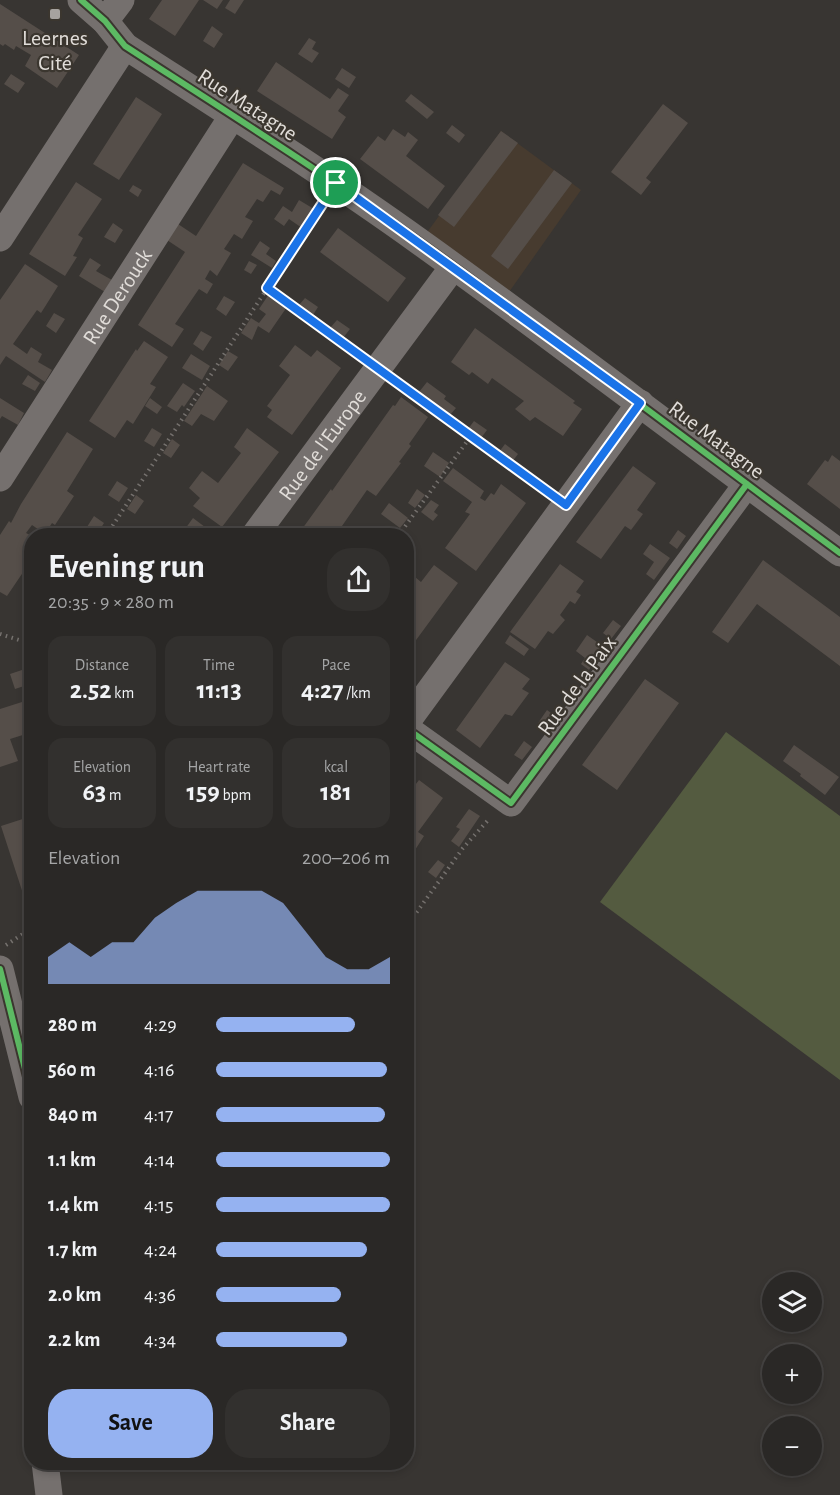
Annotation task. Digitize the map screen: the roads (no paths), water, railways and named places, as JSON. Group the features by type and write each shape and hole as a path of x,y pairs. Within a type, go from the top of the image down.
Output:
{"street":[{"name":"Rue Matagne","path":"81,0 113,10 125,45 336,183 640,403 840,553"},
{"path":"0,238 125,45"},
{"name":"Rue Derouck","path":"0,478 233,115"},
{"name":"Rue de l'Europe","path":"260,528 453,267"},
{"path":"414,712 640,403"},
{"name":"Rue de la Paix","path":"414,734 511,803 747,484"},
{"path":"0,969 24,1065"},
{"path":"46,1470 50,1495"}],"place":[{"name":"Leernes Cité","path":"55,14"}]}
